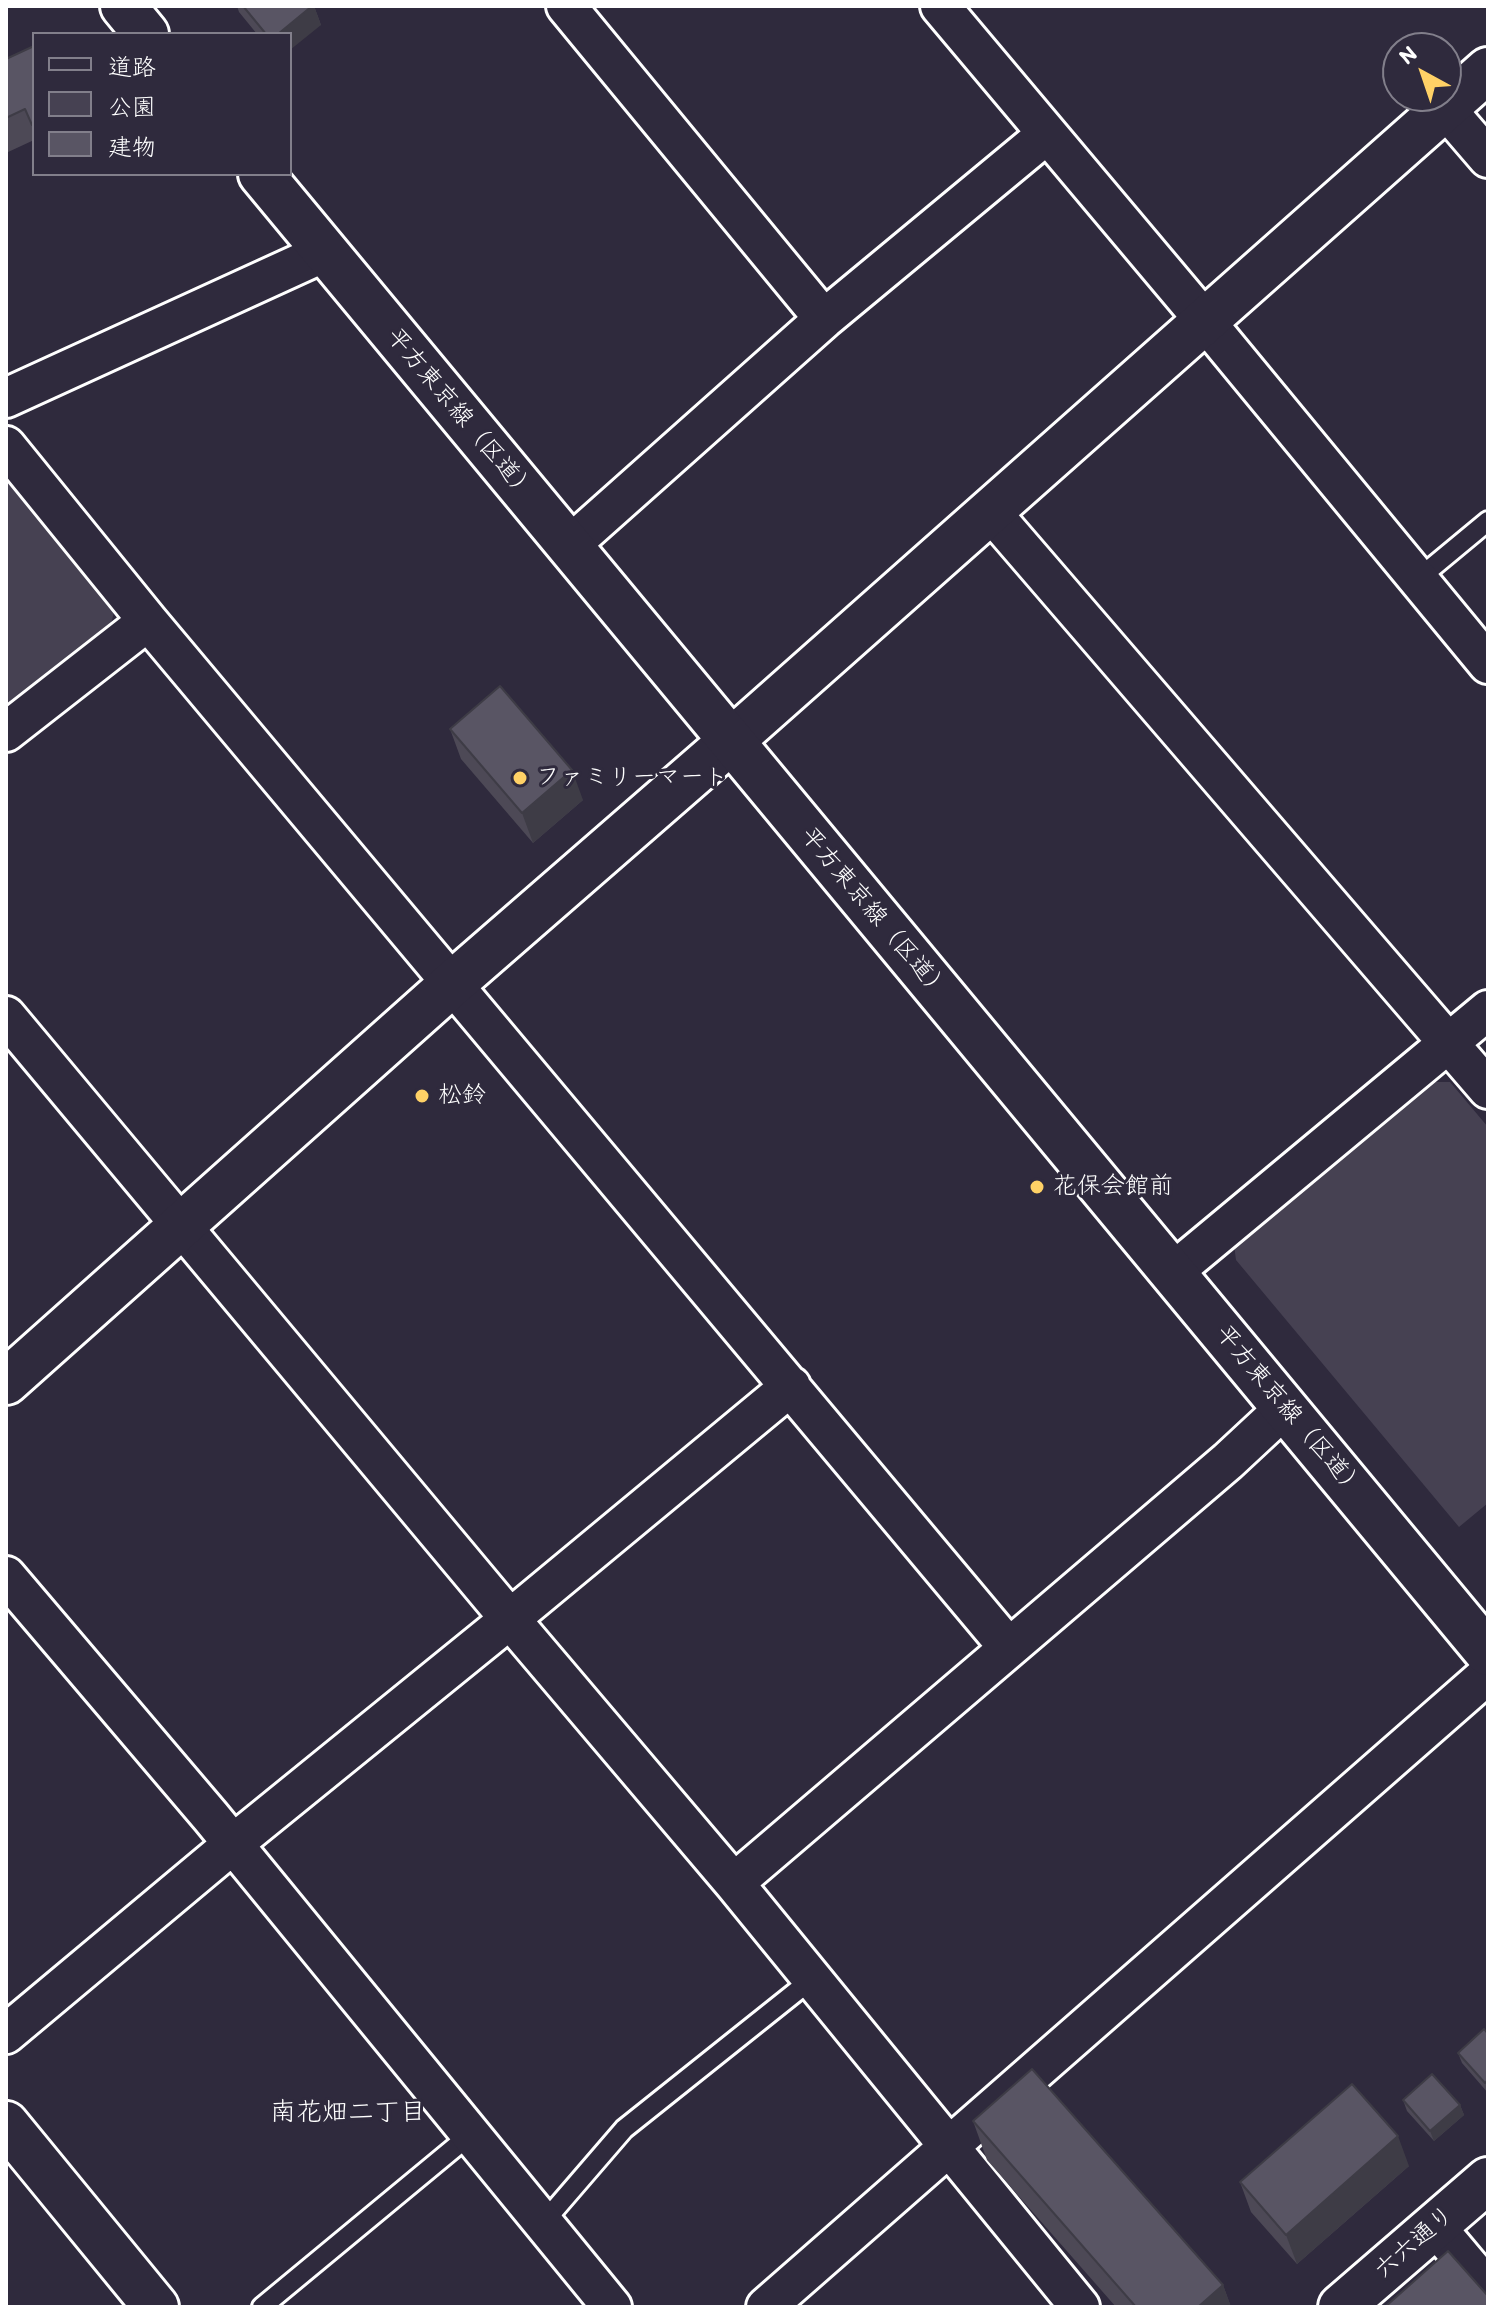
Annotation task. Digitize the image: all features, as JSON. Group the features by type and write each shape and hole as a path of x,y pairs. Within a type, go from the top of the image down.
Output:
{"street":[{"path":"123,6 144,32"},
{"path":"566,6 824,319"},
{"path":"940,6 1488,664"},
{"path":"1462,93 1488,70"},
{"path":"6,1382 1440,112"},
{"path":"1448,112 1488,158"},
{"path":"569,546 824,319 1047,134"},
{"name":"平方東京線（区道）","path":"263,176 1488,1653"},
{"path":"6,398 325,252"},
{"path":"6,446 148,621 1009,1648"},
{"path":"990,511 1488,1089"},
{"path":"6,732 148,621"},
{"path":"1173,1272 1488,1010"},
{"path":"7,1018 734,1883 1080,2307"},
{"path":"6,2034 791,1386"},
{"path":"734,1883 1228,1461 1286,1407"},
{"path":"6,1576 233,1844 612,2307"},
{"path":"766,2307 1488,1674"},
{"path":"6,2124 156,2307"},
{"name":"六六通り","path":"1341,2307 1488,2180"},
{"path":"1435,2226 1488,2289"}],"lane":[{"path":"1418,579 1488,521"},
{"path":"543,2223 624,2129 812,1979"},
{"path":"262,2307 471,2134"}],"green space":[{"path":"6,480 115,608 110,628 6,710"},
{"path":"1427,1082 1450,1082 1488,1127 1488,1503 1459,1527 1236,1260 1234,1245"}],"building":[{"path":"243,6 312,6 280,32 264,32"},
{"path":"32,47 32,125 25,109 6,118 6,59"},
{"path":"500,686 572,770 522,813 450,729"},
{"path":"1484,2029 1488,2034 1488,2080 1485,2083 1458,2053"},
{"path":"1032,2069 1223,2285 1198,2307 1136,2307 973,2121"},
{"path":"1432,2074 1460,2105 1430,2131 1403,2100"},
{"path":"1352,2084 1398,2136 1286,2235 1240,2182"},
{"path":"1448,2251 1488,2296 1488,2307 1385,2307"}],"place":[{"name":"ファミリーマート","path":"520,778"},
{"name":"松鈴","path":"422,1096"},
{"name":"花保会館前","path":"1037,1187"}],"district":[{"name":"南花畑二丁目","path":"348,2113"}]}
